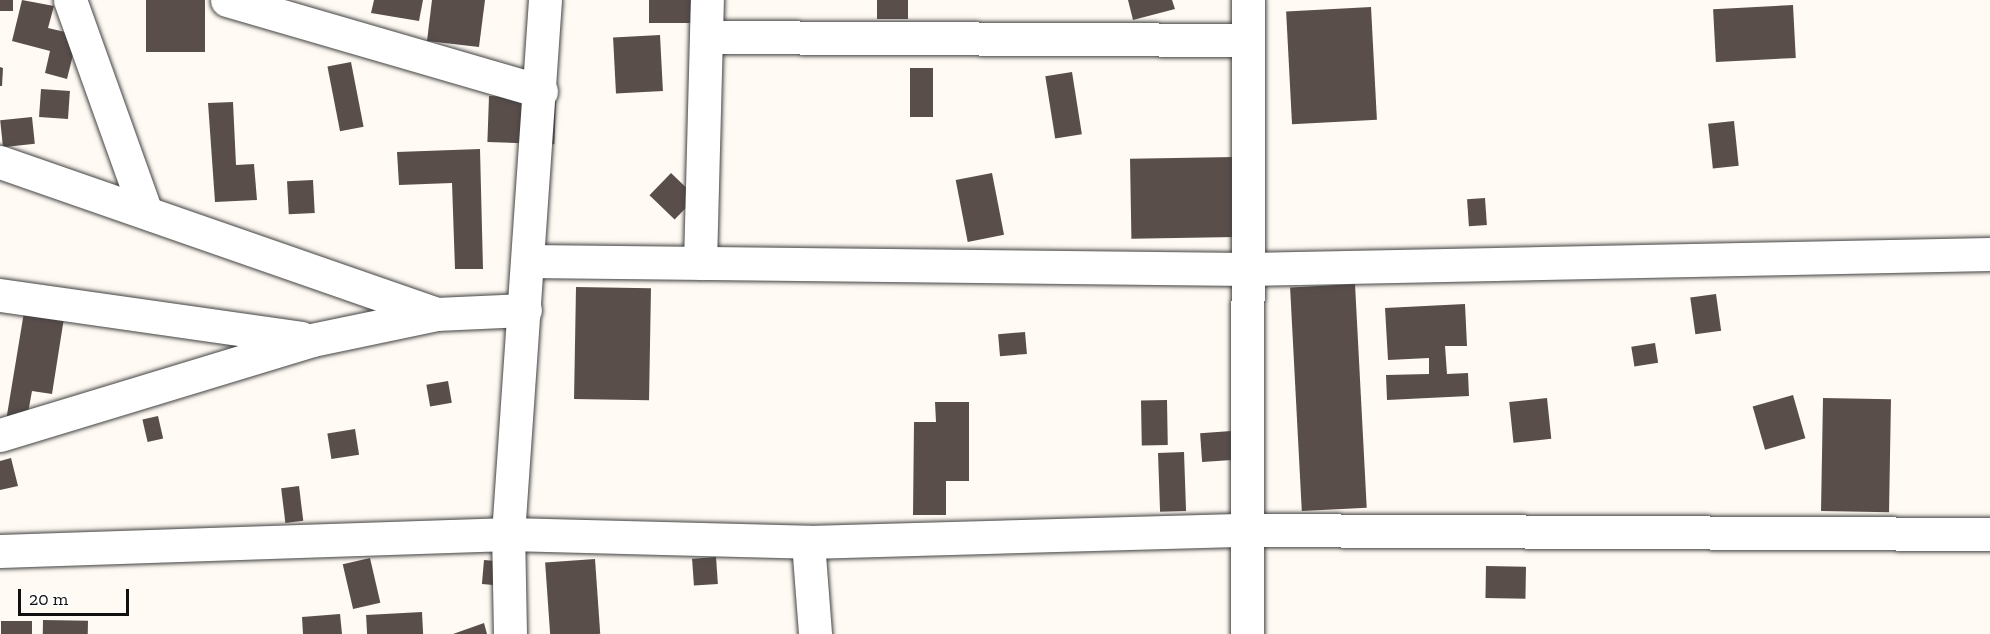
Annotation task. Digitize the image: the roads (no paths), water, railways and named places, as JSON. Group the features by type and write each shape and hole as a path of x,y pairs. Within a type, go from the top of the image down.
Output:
{"street":[{"path":"70,0 145,210"},
{"path":"227,0 541,91"},
{"path":"510,634 508,534 541,91 545,0"},
{"path":"700,263 709,37 707,0"},
{"path":"1247,634 1248,0"},
{"path":"709,37 1247,40"},
{"path":"0,162 145,210 435,314"},
{"path":"528,261 1246,269 1990,254"},
{"path":"0,295 312,340"},
{"path":"0,435 312,340 435,314 525,310"},
{"path":"0,551 508,534 808,542 1247,530 1990,534"},
{"path":"808,542 815,634"}]}
